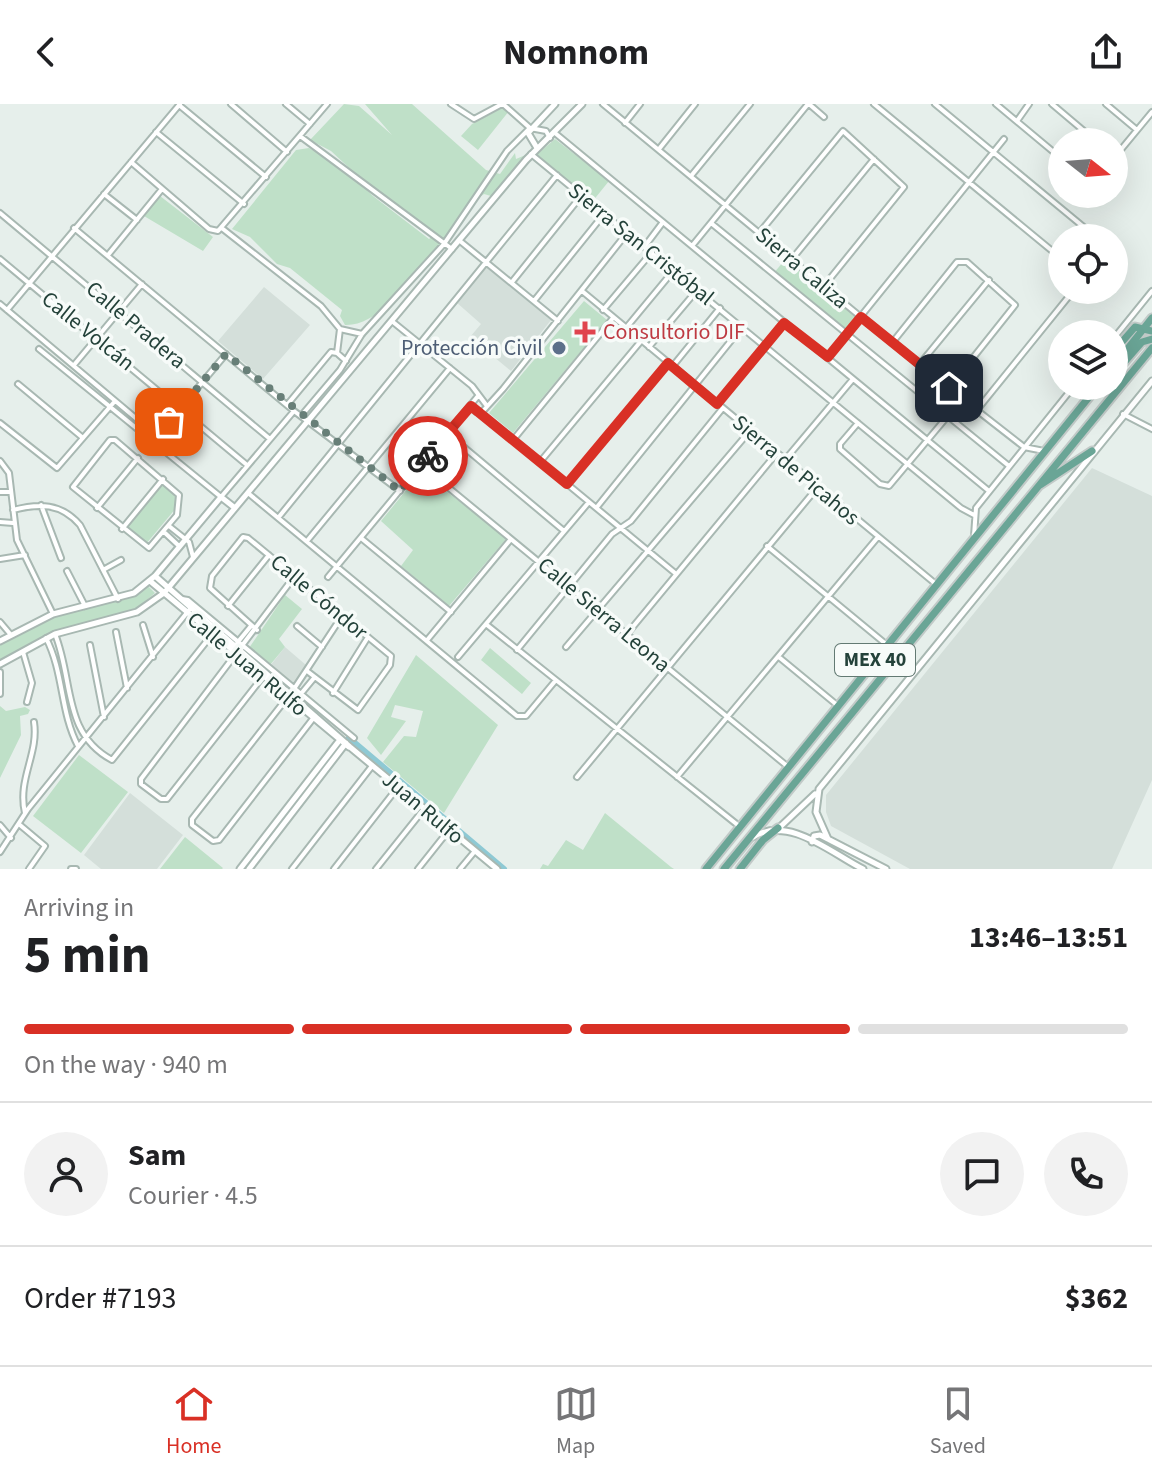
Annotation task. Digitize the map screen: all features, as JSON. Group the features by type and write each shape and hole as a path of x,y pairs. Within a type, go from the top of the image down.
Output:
{"main road":[{"path":"1128,351 1148,330 1152,318"},
{"path":"1128,334 1133,328 1148,330"},
{"path":"1128,358 1138,346 1152,339"},
{"path":"1138,346 1152,346"},
{"name":"MEX 40","path":"724,869 1152,346"},
{"name":"MEX 40","path":"706,869 1087,400"},
{"path":"1038,486 1092,451"},
{"path":"740,869 763,840 778,828"}],"street":[{"path":"7,310 180,104 266,177"},
{"path":"231,104 287,152"},
{"path":"286,104 310,124"},
{"path":"131,162 213,231 222,229 327,104"},
{"path":"451,104 474,119 503,104 530,128 542,129 550,138"},
{"path":"301,417 346,361 362,334 444,244 507,151 555,104"},
{"path":"0,664 55,634 137,612 166,591 531,154 582,104"},
{"name":"Sierra Caliza","path":"603,104 962,399 1024,447 1044,451"},
{"path":"625,123 640,104"},
{"path":"658,150 695,104"},
{"path":"691,176 750,104"},
{"path":"692,246 809,104 824,117"},
{"path":"874,104 1048,247"},
{"path":"935,104 1080,224"},
{"path":"996,104 1048,147"},
{"path":"1017,121 1029,104"},
{"path":"1052,104 1080,128"},
{"path":"1106,104 1137,130"},
{"path":"1128,141 1152,112"},
{"path":"530,128 528,137 537,148"},
{"path":"760,232 843,131 904,187 824,286"},
{"path":"156,132 244,204"},
{"path":"555,133 989,491"},
{"path":"300,136 452,250"},
{"path":"828,357 1004,139"},
{"name":"Sierra San Cristóbal","path":"531,154 974,515"},
{"path":"792,259 874,159"},
{"path":"278,518 557,175"},
{"path":"108,256 162,189"},
{"path":"103,194 137,220"},
{"path":"512,282 581,196"},
{"name":"Calle Pradera","path":"0,213 270,439"},
{"path":"534,301 604,214"},
{"path":"645,246 663,222"},
{"path":"711,223 1009,466"},
{"path":"74,228 301,417 400,491"},
{"path":"222,229 312,298 340,329 362,334"},
{"path":"480,412 558,321 627,232"},
{"path":"460,241 558,321"},
{"path":"603,310 652,252"},
{"name":"Calle Volcán","path":"0,259 248,466"},
{"path":"892,343 957,262 967,262 1015,305 949,388"},
{"path":"626,328 674,270"},
{"path":"919,365 989,280"},
{"path":"74,365 142,284"},
{"path":"649,347 698,289"},
{"name":"Sierra de Picahos","path":"582,291 937,585"},
{"path":"1128,321 1152,291"},
{"path":"0,304 157,436 163,449"},
{"path":"977,410 1063,304"},
{"path":"567,484 720,308"},
{"path":"513,440 613,318"},
{"path":"375,320 387,330"},
{"path":"393,322 486,400 487,406"},
{"path":"717,404 784,323"},
{"path":"597,507 742,327"},
{"path":"337,353 340,329"},
{"path":"540,462 641,341"},
{"path":"39,349 235,508"},
{"path":"337,353 346,361"},
{"path":"287,405 328,355 337,353"},
{"path":"157,436 226,354"},
{"path":"307,541 450,368"},
{"path":"784,461 853,379"},
{"path":"778,828 819,789 1152,381"},
{"path":"18,384 83,438"},
{"path":"328,577 471,406 471,400 478,396"},
{"path":"858,423 839,448 886,487 962,399"},
{"path":"974,540 974,515 989,491 1063,400"},
{"path":"0,423 53,467 59,467 115,401"},
{"path":"471,406 675,573"},
{"path":"517,650 568,586 621,527 631,521 722,409"},
{"path":"0,641 53,614 118,599 153,578 294,411"},
{"path":"1123,414 1152,429"},
{"path":"566,647 749,432"},
{"path":"447,433 564,531"},
{"path":"110,440 163,479 177,492 181,504 169,526 147,548 74,490 74,483 110,440"},
{"path":"627,635 776,454"},
{"path":"97,508 138,458"},
{"path":"0,461 7,468 13,523 53,614"},
{"name":"Calle Sierra Leona","path":"421,465 787,766"},
{"path":"122,529 163,479"},
{"path":"577,777 817,488"},
{"path":"0,492 10,492"},
{"path":"248,493 521,717 556,680"},
{"path":"458,657 589,502"},
{"path":"13,510 41,505 60,509 77,520 118,599"},
{"path":"41,505 61,558"},
{"path":"0,522 13,523"},
{"path":"169,526 191,545 194,559"},
{"path":"164,532 179,546"},
{"path":"677,777 780,658 878,537"},
{"name":"Calle Cóndor","path":"257,630 213,592 210,580 241,539 248,538 388,653 390,665 360,710 351,709 306,671"},
{"path":"361,538 451,612"},
{"path":"428,640 511,539"},
{"path":"767,546 887,645"},
{"path":"0,559 25,555"},
{"path":"228,606 269,555"},
{"path":"103,570 121,560"},
{"path":"67,571 85,606"},
{"path":"264,675 167,799 161,799 141,784 141,779 257,630 294,577"},
{"name":"Calle Juan Rulfo","path":"153,578 264,675 354,738"},
{"name":"Calle Juan Rulfo","path":"178,602 188,600 234,646 291,693 344,743"},
{"path":"0,852 78,746 188,611"},
{"path":"314,717 219,840 213,841 192,825 192,819 291,693 342,616"},
{"path":"0,622 11,635"},
{"path":"143,625 153,657"},
{"path":"487,625 739,826"},
{"path":"234,646 251,626"},
{"path":"297,626 322,647"},
{"path":"116,632 127,688"},
{"path":"55,634 65,662 76,723 85,740 109,759 116,758 213,632"},
{"path":"333,693 368,637"},
{"path":"46,638 58,662 67,720 78,746"},
{"path":"90,645 104,717"},
{"path":"23,652 32,683 27,702"},
{"path":"780,658 837,705"},
{"path":"0,672 0,694"},
{"path":"297,699 314,678"},
{"path":"26,813 22,785 36,741 34,722"},
{"path":"240,869 344,743"},
{"path":"249,869 344,743"},
{"name":"Juan Rulfo","path":"344,743 497,869"},
{"path":"292,869 372,766"},
{"path":"334,869 398,787"},
{"path":"819,789 816,812 828,839"},
{"path":"376,869 424,809"},
{"path":"0,825 11,838"},
{"path":"20,825 45,846 29,869"},
{"path":"742,844 761,832 778,828 791,831 863,869"},
{"path":"418,869 449,829"},
{"path":"812,842 817,835 828,839 886,869"},
{"path":"460,869 475,851"}],"shaded area":[{"path":"484,265 551,320 511,371 470,337 481,324 456,302"},
{"path":"264,287 310,325 263,379 218,341"},
{"path":"1092,468 1152,496 1152,780 1112,869 910,869 831,826 826,812 826,795"},
{"path":"285,647 306,665 294,683 270,666"},
{"path":"130,793 183,835 157,869 101,869 84,855"}],"green space":[{"path":"344,104 359,106 392,135 365,104 412,104 486,170 500,174 515,153 516,159 528,154 491,196 484,194 469,208 419,271 383,309 364,321 345,325 340,316 342,310 290,268 277,264 250,237 232,229 296,150 309,148 323,156 333,157 373,196 429,239 435,234 361,179 331,151 310,140"},
{"path":"502,108 509,111 478,150 461,136 472,124"},
{"path":"555,139 609,181 592,202 535,156"},
{"path":"160,196 213,237 203,251 144,216"},
{"path":"789,255 863,317 847,336 773,274"},
{"path":"584,301 607,320 513,433 489,413"},
{"path":"421,472 507,538 449,606 401,566 413,550 381,521"},
{"path":"161,484 175,495 177,507 146,544 126,528"},
{"path":"148,586 155,593 137,608 54,632 0,660 0,645 50,618 130,598"},
{"path":"285,595 302,609 279,639 285,647 270,665 249,648"},
{"path":"490,648 531,683 522,694 481,660"},
{"path":"416,655 498,725 444,813 383,762 404,736 416,737 423,711 395,705 391,717 406,721 381,755 367,738"},
{"path":"0,706 6,711 25,707 30,710 28,714 20,716 21,735 0,778"},
{"path":"79,755 128,792 81,853 33,816"},
{"path":"605,813 674,869 540,869 543,864 548,866 566,840 583,850"},
{"path":"185,837 223,868 160,869"}],"waterway":[{"path":"349,738 504,869"}],"way so far":[{"path":"169,422 226,354 294,411 400,491 428,456"}],"place":[{"name":"Consultorio DIF","path":"585,332"},
{"name":"Protección Civil","path":"559,348"}],"route":[{"path":"428,456 471,406 472,410 480,412 567,484 668,363 717,404 784,323 828,357 861,317 949,388"}]}
